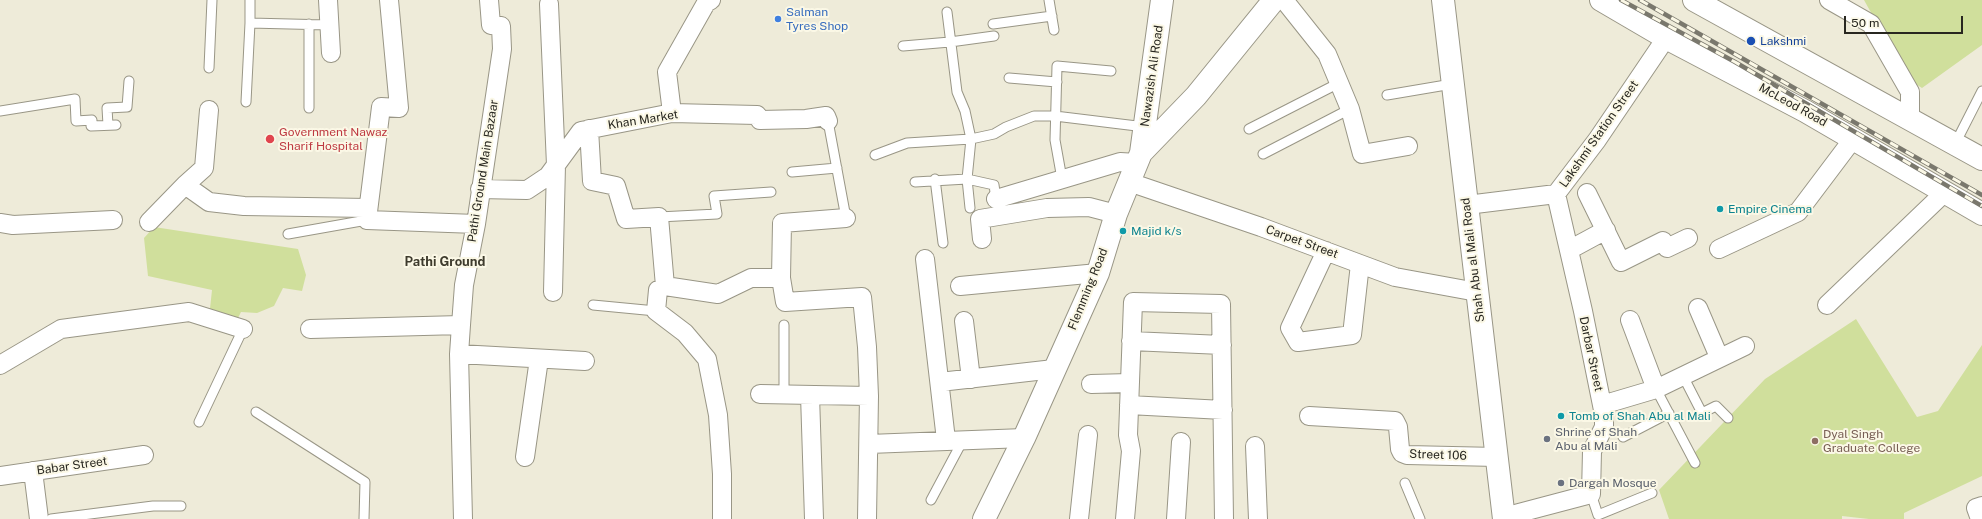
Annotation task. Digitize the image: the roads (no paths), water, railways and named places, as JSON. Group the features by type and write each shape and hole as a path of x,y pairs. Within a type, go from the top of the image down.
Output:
{"street":[{"path":"328,0 331,53"},
{"path":"368,214 381,107 399,108 389,0"},
{"name":"Pathi Ground Main Bazaar","path":"463,519 459,354 464,285 476,224 502,49 501,26 491,25 490,0"},
{"name":"Nawazish Ali Road","path":"1136,166 1145,127 1162,0"},
{"name":"Flemming Road","path":"984,519 1024,438 1098,273 1116,214 1136,166 1196,96 1274,0"},
{"path":"1284,0 1327,54 1350,109 1362,154 1408,146"},
{"name":"Shah Abu al Mali Road","path":"1444,0 1452,84 1504,518"},
{"name":"McLeod Road","path":"1601,0 1666,38 1853,139 1982,214"},
{"path":"1694,0 1982,159"},
{"path":"1830,0 1871,24 1910,92 1910,118"},
{"path":"672,113 668,72 707,1"},
{"path":"549,4 556,165 554,292"},
{"name":"Lakshmi Station Street","path":"1467,205 1556,194 1597,140 1666,38"},
{"path":"149,222 204,168 209,110"},
{"name":"Khan Market","path":"480,190 526,190 548,176 581,130 672,113 757,115 760,120 806,119 826,116 828,121"},
{"path":"590,129 592,181 616,186 626,219 659,217 665,286"},
{"path":"1719,249 1798,212 1853,139"},
{"name":"Carpet Street","path":"996,199 1120,162 1136,166 1261,227 1395,277 1477,292"},
{"path":"185,185 209,202 476,224"},
{"path":"1828,305 1944,192"},
{"path":"1587,193 1621,262 1663,241 1667,248 1688,238"},
{"name":"Darbar Street","path":"1556,194 1602,405 1604,427 1592,451 1591,494"},
{"path":"982,239 980,219 1047,208 1089,207 1116,214"},
{"path":"846,218 782,223 781,278 785,302 862,297 867,347 869,396 867,519"},
{"path":"0,223 13,225 113,220"},
{"path":"1569,250 1606,230"},
{"path":"1326,251 1290,328 1298,342 1352,335 1360,264"},
{"path":"925,259 940,382 955,440"},
{"path":"960,286 1098,273"},
{"path":"722,519 722,474 718,415 708,359 685,333 656,311 658,290 665,286 718,294 751,278 781,278"},
{"path":"1125,519 1131,451 1128,434 1132,302 1221,304 1224,519"},
{"path":"1698,308 1719,357"},
{"path":"0,365 61,329 189,312 243,329"},
{"path":"1630,320 1656,389"},
{"path":"964,322 972,379"},
{"path":"310,329 461,325"},
{"path":"1131,341 1222,345"},
{"path":"1602,405 1656,389 1744,346"},
{"path":"459,354 585,361"},
{"path":"525,457 539,359"},
{"path":"940,382 1054,369"},
{"path":"1091,384 1130,383"},
{"path":"760,394 869,396"},
{"path":"810,395 814,519"},
{"path":"1129,405 1223,410"},
{"name":"Street 106","path":"1309,416 1389,420 1395,422 1398,427 1402,454 1497,457"},
{"path":"1079,519 1088,435"},
{"path":"869,444 1024,438"},
{"path":"1176,519 1181,442"},
{"path":"1255,446 1258,519"},
{"name":"Babar Street","path":"0,476 144,455"},
{"path":"33,471 39,519"},
{"path":"1504,518 1591,494"},
{"path":"1980,519 1976,508 1982,506"}],"lane":[{"path":"209,68 212,0"},
{"path":"246,102 250,0"},
{"path":"1049,0 1054,30"},
{"path":"947,12 957,92 965,111 971,139 967,179 970,208"},
{"path":"993,24 1052,16"},
{"path":"250,23 330,25"},
{"path":"309,24 309,108"},
{"path":"902,46 950,42 994,36"},
{"path":"1062,179 1055,140 1058,66 1111,71"},
{"path":"1009,78 1057,82"},
{"path":"0,111 75,99 76,121 92,120 91,126 112,125 108,108 127,108 129,80"},
{"path":"1249,128 1339,83"},
{"path":"1387,95 1452,84"},
{"path":"1955,144 1982,91"},
{"path":"1262,154 1350,109"},
{"path":"875,155 907,143 971,139 994,134 1006,126 1034,116 1055,116 1145,127"},
{"path":"828,121 846,218"},
{"path":"792,172 837,168"},
{"path":"935,179 942,243"},
{"path":"915,182 935,179 967,179 994,185 996,199"},
{"path":"659,217 717,214 714,196 771,192"},
{"path":"288,234 368,214"},
{"path":"593,305 656,311"},
{"path":"784,325 784,394"},
{"path":"199,422 243,329"},
{"path":"1682,376 1702,413 1716,406 1728,418"},
{"path":"1656,389 1695,463"},
{"path":"256,412 365,482 364,519"},
{"path":"1623,437 1669,413"},
{"path":"931,500 955,440"},
{"path":"1405,483 1420,519"},
{"path":"1591,494 1598,515 1652,493"},
{"path":"51,519 153,506 181,506"}],"railway":[{"path":"1621,0 1735,62 1982,206"},
{"path":"1640,0 1982,195"}],"place":[{"name":"Salman Tyres Shop","path":"778,19"},
{"name":"Lakshmi","path":"1751,41"},
{"name":"Government Nawaz Sharif Hospital","path":"270,139"},
{"name":"Empire Cinema","path":"1720,209"},
{"name":"Majid k/s","path":"1123,231"},
{"name":"Tomb of Shah Abu al Mali","path":"1561,416"},
{"name":"Shrine of Shah Abu al Mali","path":"1547,439"},
{"name":"Dyal Singh Graduate College","path":"1815,441"},
{"name":"Dargah Mosque","path":"1561,483"}],"district":[{"name":"Pathi Ground","path":"445,262"}]}
